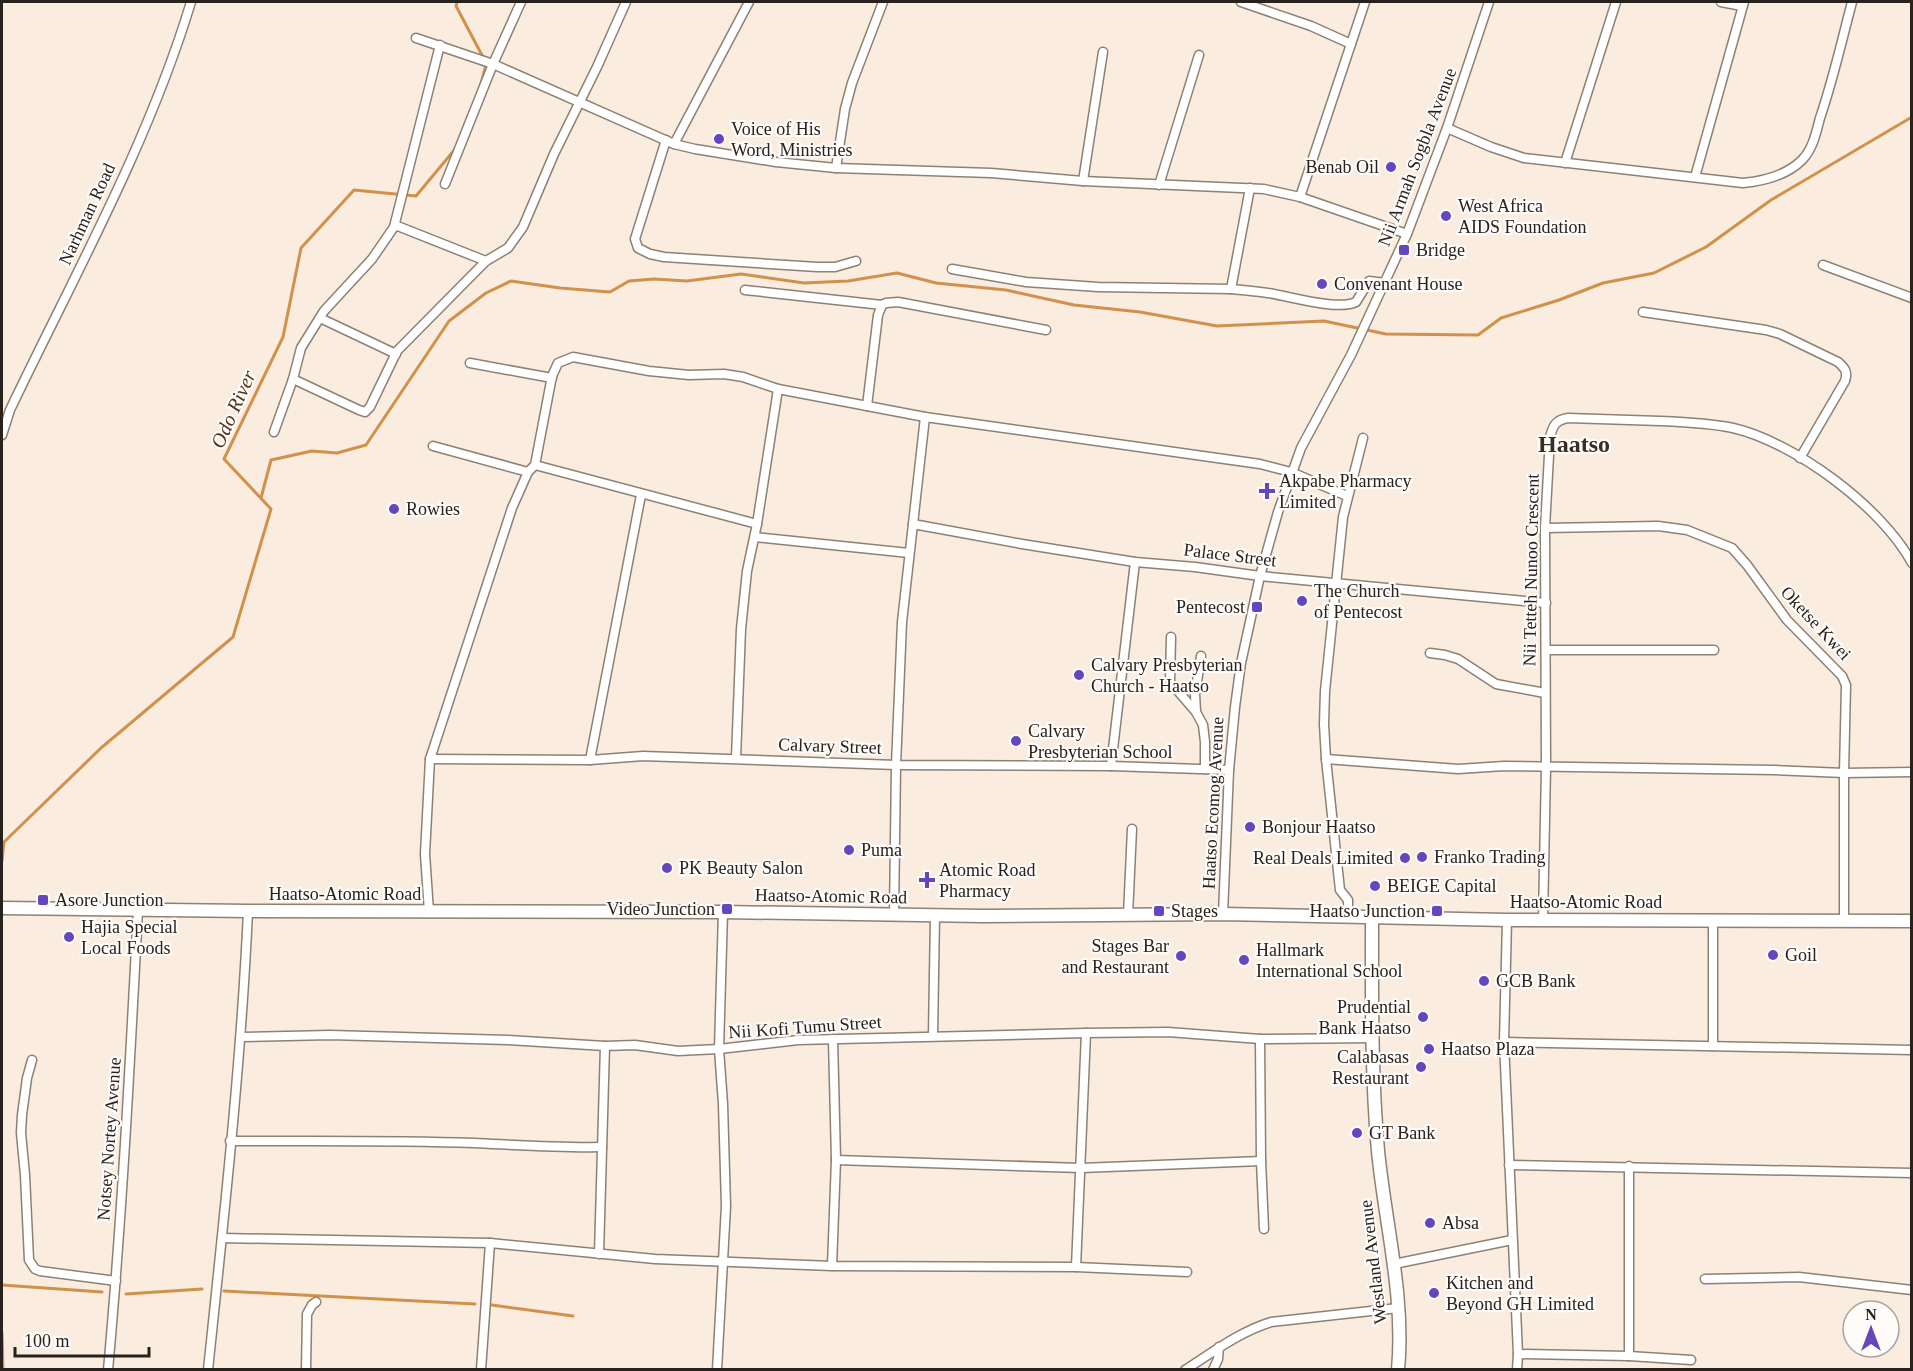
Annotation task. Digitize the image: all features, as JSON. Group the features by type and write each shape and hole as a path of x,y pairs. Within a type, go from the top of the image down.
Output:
{"main road":[{"name":"Haatso-Atomic Road","path":"5,908 1911,921"},
{"name":"Westland Avenue","path":"1372,917 1373,1038 1378,1149 1398,1308 1400,1334 1398,1370"}],"street":[{"name":"Narhman Road","path":"2,435 10,410 84,261 133,153 163,81 191,2"},
{"path":"446,184 493,64 521,2"},
{"path":"293,379 365,412 370,407 396,354 486,261 508,248 523,226 554,154 626,2"},
{"path":"749,2 670,142 635,239 638,248 664,257 817,267 835,267 856,261"},
{"path":"837,168 845,109 883,2"},
{"path":"1241,2 1311,26 1351,44"},
{"path":"1300,197 1365,2"},
{"name":"Nii Armah Sogbla Avenue","path":"1351,355 1407,234 1447,128 1488,2"},
{"path":"1565,163 1616,2"},
{"path":"1695,177 1743,4 1721,2"},
{"path":"1447,128 1524,158 1743,183 1760,182 1790,169 1811,147 1852,2"},
{"path":"416,38 493,64 670,142 705,151 766,161 837,168 991,173 1083,181 1279,191 1407,234"},
{"path":"274,432 293,379 301,348 320,318 372,259 394,225 440,45"},
{"path":"1083,181 1103,52"},
{"path":"1159,185 1200,56"},
{"path":"1231,289 1250,188"},
{"path":"394,225 486,261"},
{"path":"1823,265 1911,298"},
{"path":"952,269 1026,282 1098,287 1231,289 1266,292 1321,303 1347,305 1356,302 1369,281 1385,283"},
{"path":"745,290 882,305 898,302 1046,330"},
{"path":"867,406 878,315 882,305"},
{"path":"1643,312 1766,330 1780,334 1838,362 1845,368 1847,373 1845,381 1800,458"},
{"path":"320,318 396,354"},
{"name":"Haatso Ecomog Avenue","path":"1223,915 1229,770 1242,663 1260,576 1291,472 1301,448 1351,355"},
{"path":"429,912 425,854 430,759 512,508 531,469 552,378 558,363 564,359 573,357 649,371 689,375 724,374 743,377 778,388 925,417 1236,460 1291,472 1347,496"},
{"path":"470,363 552,378"},
{"path":"736,758 741,629 747,571 757,524 778,388"},
{"path":"894,915 896,765 902,622 925,417"},
{"name":"Nii Tetteh Nunoo Crescent","path":"1543,920 1546,767 1545,528 1550,437 1552,427 1556,422 1562,419 1627,420 1717,425 1756,435 1819,470 1863,504 1897,539 1911,563"},
{"path":"1348,917 1348,900 1340,890 1326,759 1325,691 1343,517 1363,438"},
{"path":"433,446 757,524"},
{"path":"590,760 641,495"},
{"name":"Palace Street","path":"912,524 1135,562 1336,584 1546,603"},
{"name":"Oketse Kwei","path":"1545,528 1658,526 1687,530 1732,548 1787,620 1845,680 1844,920"},
{"path":"754,537 909,554"},
{"path":"1111,766 1135,562"},
{"path":"1171,638 1170,681 1196,712 1203,725 1205,769"},
{"path":"1546,650 1714,650"},
{"path":"1430,653 1458,659 1496,684 1545,693"},
{"path":"1196,712 1195,694 1201,656"},
{"name":"Calvary Street","path":"430,759 590,760 644,756 896,765 1111,766 1229,770"},
{"path":"1326,759 1458,769 1504,766 1844,773 1911,772"},
{"path":"1128,915 1132,828"},
{"name":"Notsey Nortey Avenue","path":"108,1370 127,1116 138,910"},
{"path":"208,1370 241,1037 248,911"},
{"path":"717,1370 726,1206 719,1049 723,912"},
{"path":"933,1036 935,915"},
{"path":"1507,920 1504,1042 1517,1370"},
{"path":"1713,920 1713,1046"},
{"name":"Nii Kofi Tumu Street","path":"241,1037 330,1035 508,1040 605,1046 635,1045 678,1051 798,1040 1086,1033 1168,1032 1260,1039 1373,1038"},
{"path":"1076,1267 1086,1033"},
{"path":"832,1266 836,1161 833,1039"},
{"path":"1260,1039 1264,1229"},
{"path":"1504,1042 1911,1050"},
{"path":"599,1254 605,1046"},
{"path":"32,1060 26,1087 21,1133 29,1260 35,1269 40,1271 116,1281"},
{"path":"230,1141 375,1141 474,1143 544,1148 602,1147"},
{"path":"836,1161 1081,1168 1261,1161"},
{"path":"1509,1165 1911,1173"},
{"path":"1629,1166 1629,1356"},
{"path":"222,1238 490,1243 655,1259 832,1266 1076,1267 1187,1272"},
{"path":"1394,1264 1512,1240"},
{"path":"481,1370 490,1243"},
{"path":"1705,1279 1799,1277 1911,1290"},
{"path":"306,1370 307,1314 316,1302"},
{"path":"1190,1369 1219,1347 1259,1326 1398,1308"},
{"path":"1213,1370 1218,1359 1219,1347"},
{"path":"1518,1354 1629,1356 1691,1360"}],"waterway":[{"name":"Odo River","path":"457,2 456,6 484,59"},
{"name":"Odo River","path":"481,84 486,65"},
{"path":"261,498 271,460 312,451 337,453 366,445 449,321 486,293 511,281 610,292 629,281 654,279 687,281 741,274 804,283 848,281 897,273 936,283 1006,290 1074,305 1140,312 1217,326 1324,321 1386,334 1478,335 1501,318 1603,283 1654,273 1706,247 1771,200 1912,117"},
{"name":"Odo River","path":"2,861 4,842 101,748 233,637 271,509 224,459 283,337 301,248 354,190 416,196 456,148"},
{"path":"2,1285 102,1292"},
{"path":"126,1294 202,1289"},
{"path":"224,1291 475,1304"},
{"path":"492,1305 573,1316"},
{"name":"Odo River","path":"2,1333 3,1370"}],"place":[{"name":"Voice of His Word, Ministries","path":"719,139"},
{"name":"Benab Oil","path":"1391,167"},
{"name":"West Africa AIDS Foundation","path":"1446,216"},
{"name":"Bridge","path":"1404,250"},
{"name":"Convenant House","path":"1322,284"},
{"name":"Akpabe Pharmacy Limited","path":"1267,491"},
{"name":"Rowies","path":"394,509"},
{"name":"The Church of Pentecost","path":"1302,601"},
{"name":"Pentecost","path":"1257,607"},
{"name":"Calvary Presbyterian Church - Haatso","path":"1079,675"},
{"name":"Calvary Presbyterian School","path":"1016,741"},
{"name":"Bonjour Haatso","path":"1250,827"},
{"name":"Puma","path":"849,850"},
{"name":"Franko Trading","path":"1422,857"},
{"name":"Real Deals Limited","path":"1405,858"},
{"name":"PK Beauty Salon","path":"667,868"},
{"name":"Atomic Road Pharmacy","path":"927,880"},
{"name":"BEIGE Capital","path":"1375,886"},
{"name":"Asore Junction","path":"43,900"},
{"name":"Video Junction","path":"727,909"},
{"name":"Stages","path":"1159,911"},
{"name":"Haatso Junction","path":"1437,911"},
{"name":"Hajia Special Local Foods","path":"69,937"},
{"name":"Goil","path":"1773,955"},
{"name":"Stages Bar and Restaurant","path":"1181,956"},
{"name":"Hallmark International School","path":"1244,960"},
{"name":"GCB Bank","path":"1484,981"},
{"name":"Prudential Bank Haatso","path":"1423,1017"},
{"name":"Haatso Plaza","path":"1429,1049"},
{"name":"Calabasas Restaurant","path":"1421,1067"},
{"name":"GT Bank","path":"1357,1133"},
{"name":"Absa","path":"1430,1223"},
{"name":"Kitchen and Beyond GH Limited","path":"1434,1293"}],"district":[{"name":"Haatso","path":"1574,444"}]}
